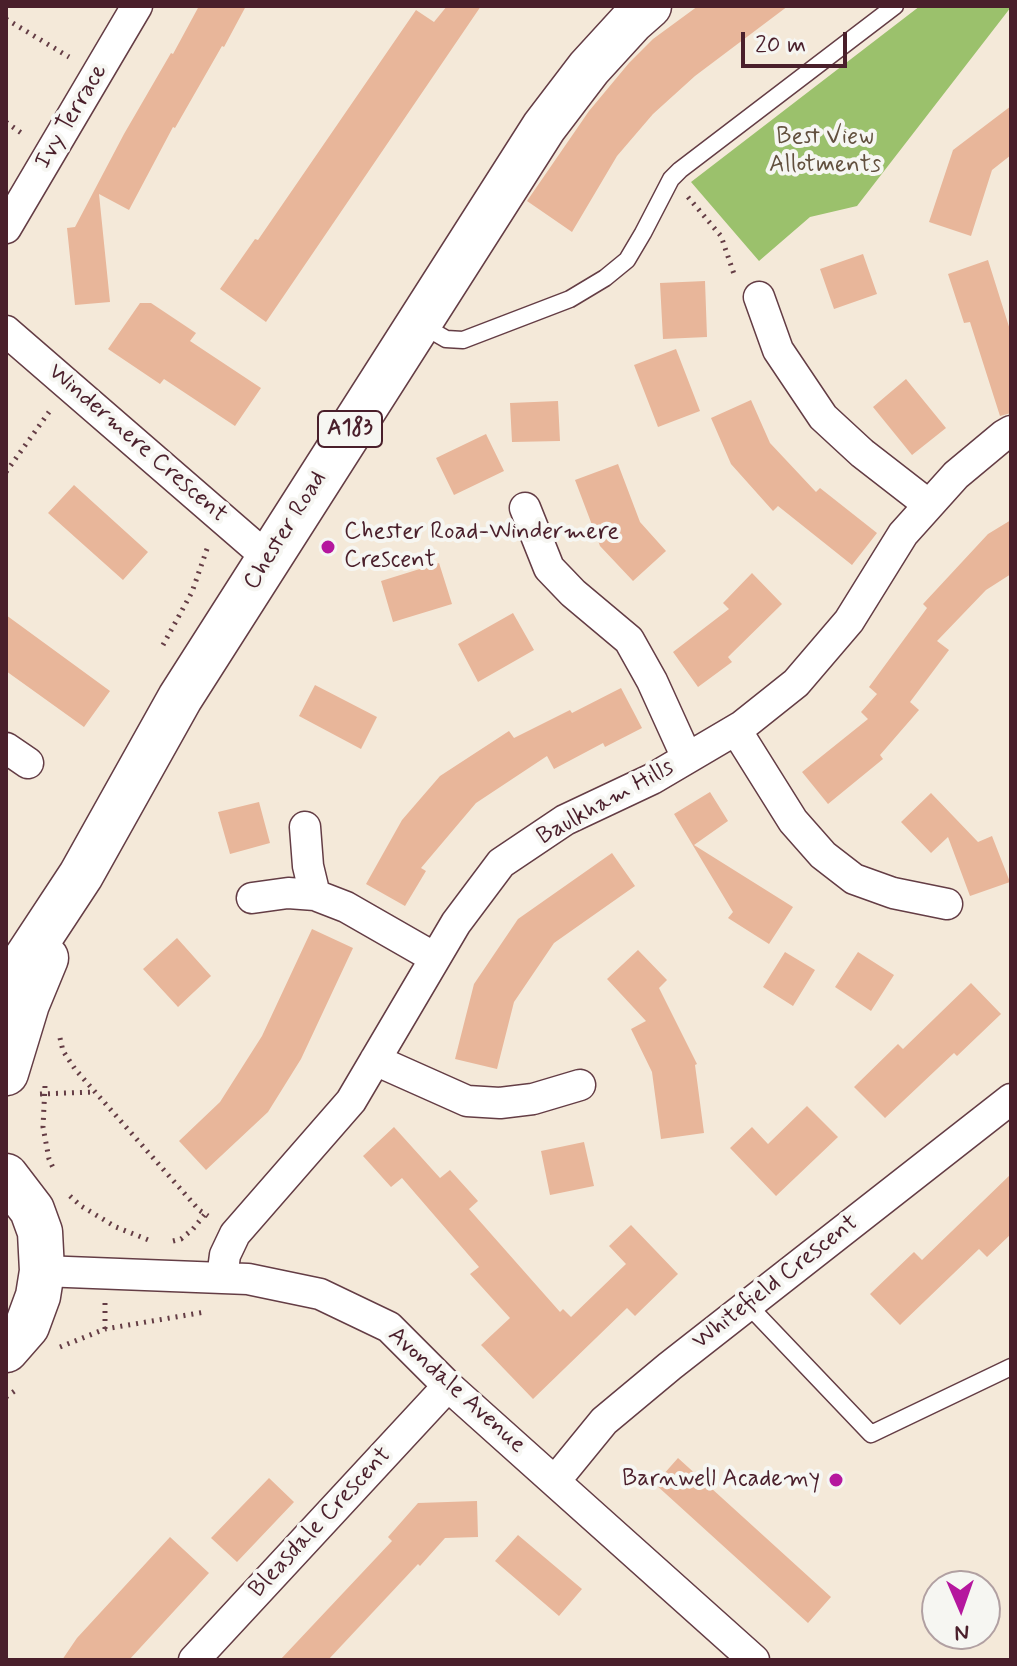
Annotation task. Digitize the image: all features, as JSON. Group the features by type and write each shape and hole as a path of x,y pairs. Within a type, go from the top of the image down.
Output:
{"main road":[{"name":"Chester Road","path":"6,989 81,875 180,698 544,127 589,68 649,6"},
{"name":"Chester Road","path":"27,1083 27,1004 81,875"},
{"path":"6,1166 32,1210 40,1232 42,1271 38,1296 14,1368"}],"street":[{"name":"Ivy Terrace","path":"6,228 137,6"},
{"path":"759,297 778,350 823,417 862,453 929,505"},
{"name":"Windermere Crescent","path":"6,331 268,558"},
{"name":"Baulkham Hills","path":"222,1278 225,1255 235,1234 351,1101 456,923 501,863 565,820 652,779 736,730 796,683 849,621 903,534 956,475 1011,431"},
{"name":"Baulkham Hills","path":"525,508 549,568 573,593 629,640 652,681 687,758"},
{"path":"736,730 793,821 823,855 854,879 893,893 947,904"},
{"path":"305,827 308,866 315,895"},
{"path":"252,898 288,893 315,895 346,907 435,958"},
{"path":"375,1060 467,1101 500,1103 533,1099 580,1085"},
{"name":"Whitefield Crescent","path":"555,1481 604,1421 1011,1099"},
{"name":"Avondale Avenue","path":"42,1271 248,1279 320,1294 389,1327 735,1654"},
{"name":"Bleasdale Crescent","path":"194,1660 448,1386"}],"lane":[{"path":"418,323 446,339 463,340 570,299 605,278 627,260 671,179 680,170 895,6"},
{"path":"748,1305 871,1434 1011,1367"}],"path":[{"path":"6,19 97,74"},
{"path":"671,179 721,236 736,280 759,297"},
{"path":"6,472 68,385"},
{"path":"55,1053 64,1024"},
{"path":"59,1040 75,1069 199,1210 235,1234"},
{"path":"27,1083 43,1094 95,1092"},
{"path":"27,1083 43,1094"},
{"path":"43,1094 43,1127 49,1159 58,1178"},
{"path":"63,1188 81,1206 116,1227 157,1242"},
{"path":"167,1243 181,1239 205,1214"},
{"path":"58,1348 105,1329 207,1312"},
{"path":"6,1397 14,1368"}],"green space":[{"name":"Best View Allotments","path":"920,6 1011,7 857,206 810,217 759,261 691,182"}],"building":[{"path":"199,6 246,6 173,127 129,210 99,194 110,302 75,305 67,228 75,227 124,134"},
{"path":"447,6 481,6 266,322 220,289 255,239 258,240 416,10 434,22"},
{"path":"698,6 788,6 695,76 653,114 617,156 572,232 527,201 589,111 629,63 653,39"},
{"path":"1011,106 1011,155 992,170 971,236 929,222 953,150"},
{"path":"863,254 877,294 834,309 820,269"},
{"path":"988,260 1011,333 1011,413 1000,416 970,322 964,323 948,274"},
{"path":"705,281 707,337 663,339 660,283"},
{"path":"140,303 151,303 196,333 190,341 261,388 235,426 164,379 160,384 108,349"},
{"path":"676,349 700,411 658,427 634,365"},
{"path":"906,379 946,428 912,455 873,407"},
{"path":"751,400 770,443 816,492 820,488 877,533 852,565 778,506 773,511 731,464 711,418"},
{"path":"558,401 560,441 512,442 510,403"},
{"path":"486,434 504,471 454,495 436,458"},
{"path":"618,464 640,522 666,551 633,581 600,546 575,480"},
{"path":"74,485 148,552 123,580 48,513"},
{"path":"1011,520 1011,574 986,590 937,641 949,650 910,702 919,710 880,755 883,759 828,804 802,772 868,719 861,712 877,694 869,687 927,608 923,604 988,534"},
{"path":"439,563 452,604 393,622 381,581"},
{"path":"752,573 782,604 728,657 732,662 698,687 673,652 729,609 723,603"},
{"path":"513,613 534,650 478,682 458,644"},
{"path":"6,615 110,691 84,727 6,671"},
{"path":"315,685 377,717 361,749 299,716"},
{"path":"621,688 642,728 605,747 603,743 554,769 547,756 476,803 421,868 426,871 405,906 366,884 402,820 440,776 509,731 514,738"},
{"path":"710,792 728,821 694,845 793,907 769,944 728,918 733,912 674,814"},
{"path":"931,793 978,842 992,836 1010,882 970,896 948,837 931,853 901,822"},
{"path":"259,802 270,843 230,854 218,812"},
{"path":"612,853 635,886 554,943 514,1002 497,1069 455,1059 474,984 518,919"},
{"path":"312,929 353,948 301,1059 268,1112 206,1170 179,1141 220,1102 262,1036"},
{"path":"177,938 211,976 178,1007 143,969"},
{"path":"638,950 667,980 659,988 697,1064 704,1133 661,1139 652,1072 631,1029 646,1021 607,979"},
{"path":"785,952 815,970 793,1006 763,987"},
{"path":"858,952 894,975 871,1011 835,987"},
{"path":"971,983 1001,1014 885,1118 854,1087 898,1044 903,1049"},
{"path":"807,1106 838,1137 776,1196 730,1148 752,1127 768,1144"},
{"path":"394,1127 440,1178 450,1170 478,1201 469,1209 560,1312 563,1309 571,1317 626,1264 609,1246 631,1225 678,1274 635,1316 627,1308 533,1399 481,1345 510,1318 470,1274 479,1267 402,1178 391,1187 363,1156"},
{"path":"584,1142 594,1186 550,1195 541,1151"},
{"path":"1011,1174 1011,1234 987,1257 979,1249 900,1325 870,1294 914,1252 922,1260"},
{"path":"678,1458 831,1597 808,1623 655,1484"},
{"path":"269,1478 294,1502 237,1562 211,1538"},
{"path":"477,1501 478,1537 445,1538 328,1660 280,1660 392,1541 388,1537 418,1503"},
{"path":"518,1535 582,1589 559,1616 495,1561"},
{"path":"170,1537 209,1573 129,1660 62,1660 77,1638"}],"place":[{"name":"Chester Road-Windermere Crescent","path":"328,547"},
{"name":"Barnwell Academy","path":"836,1480"}]}
